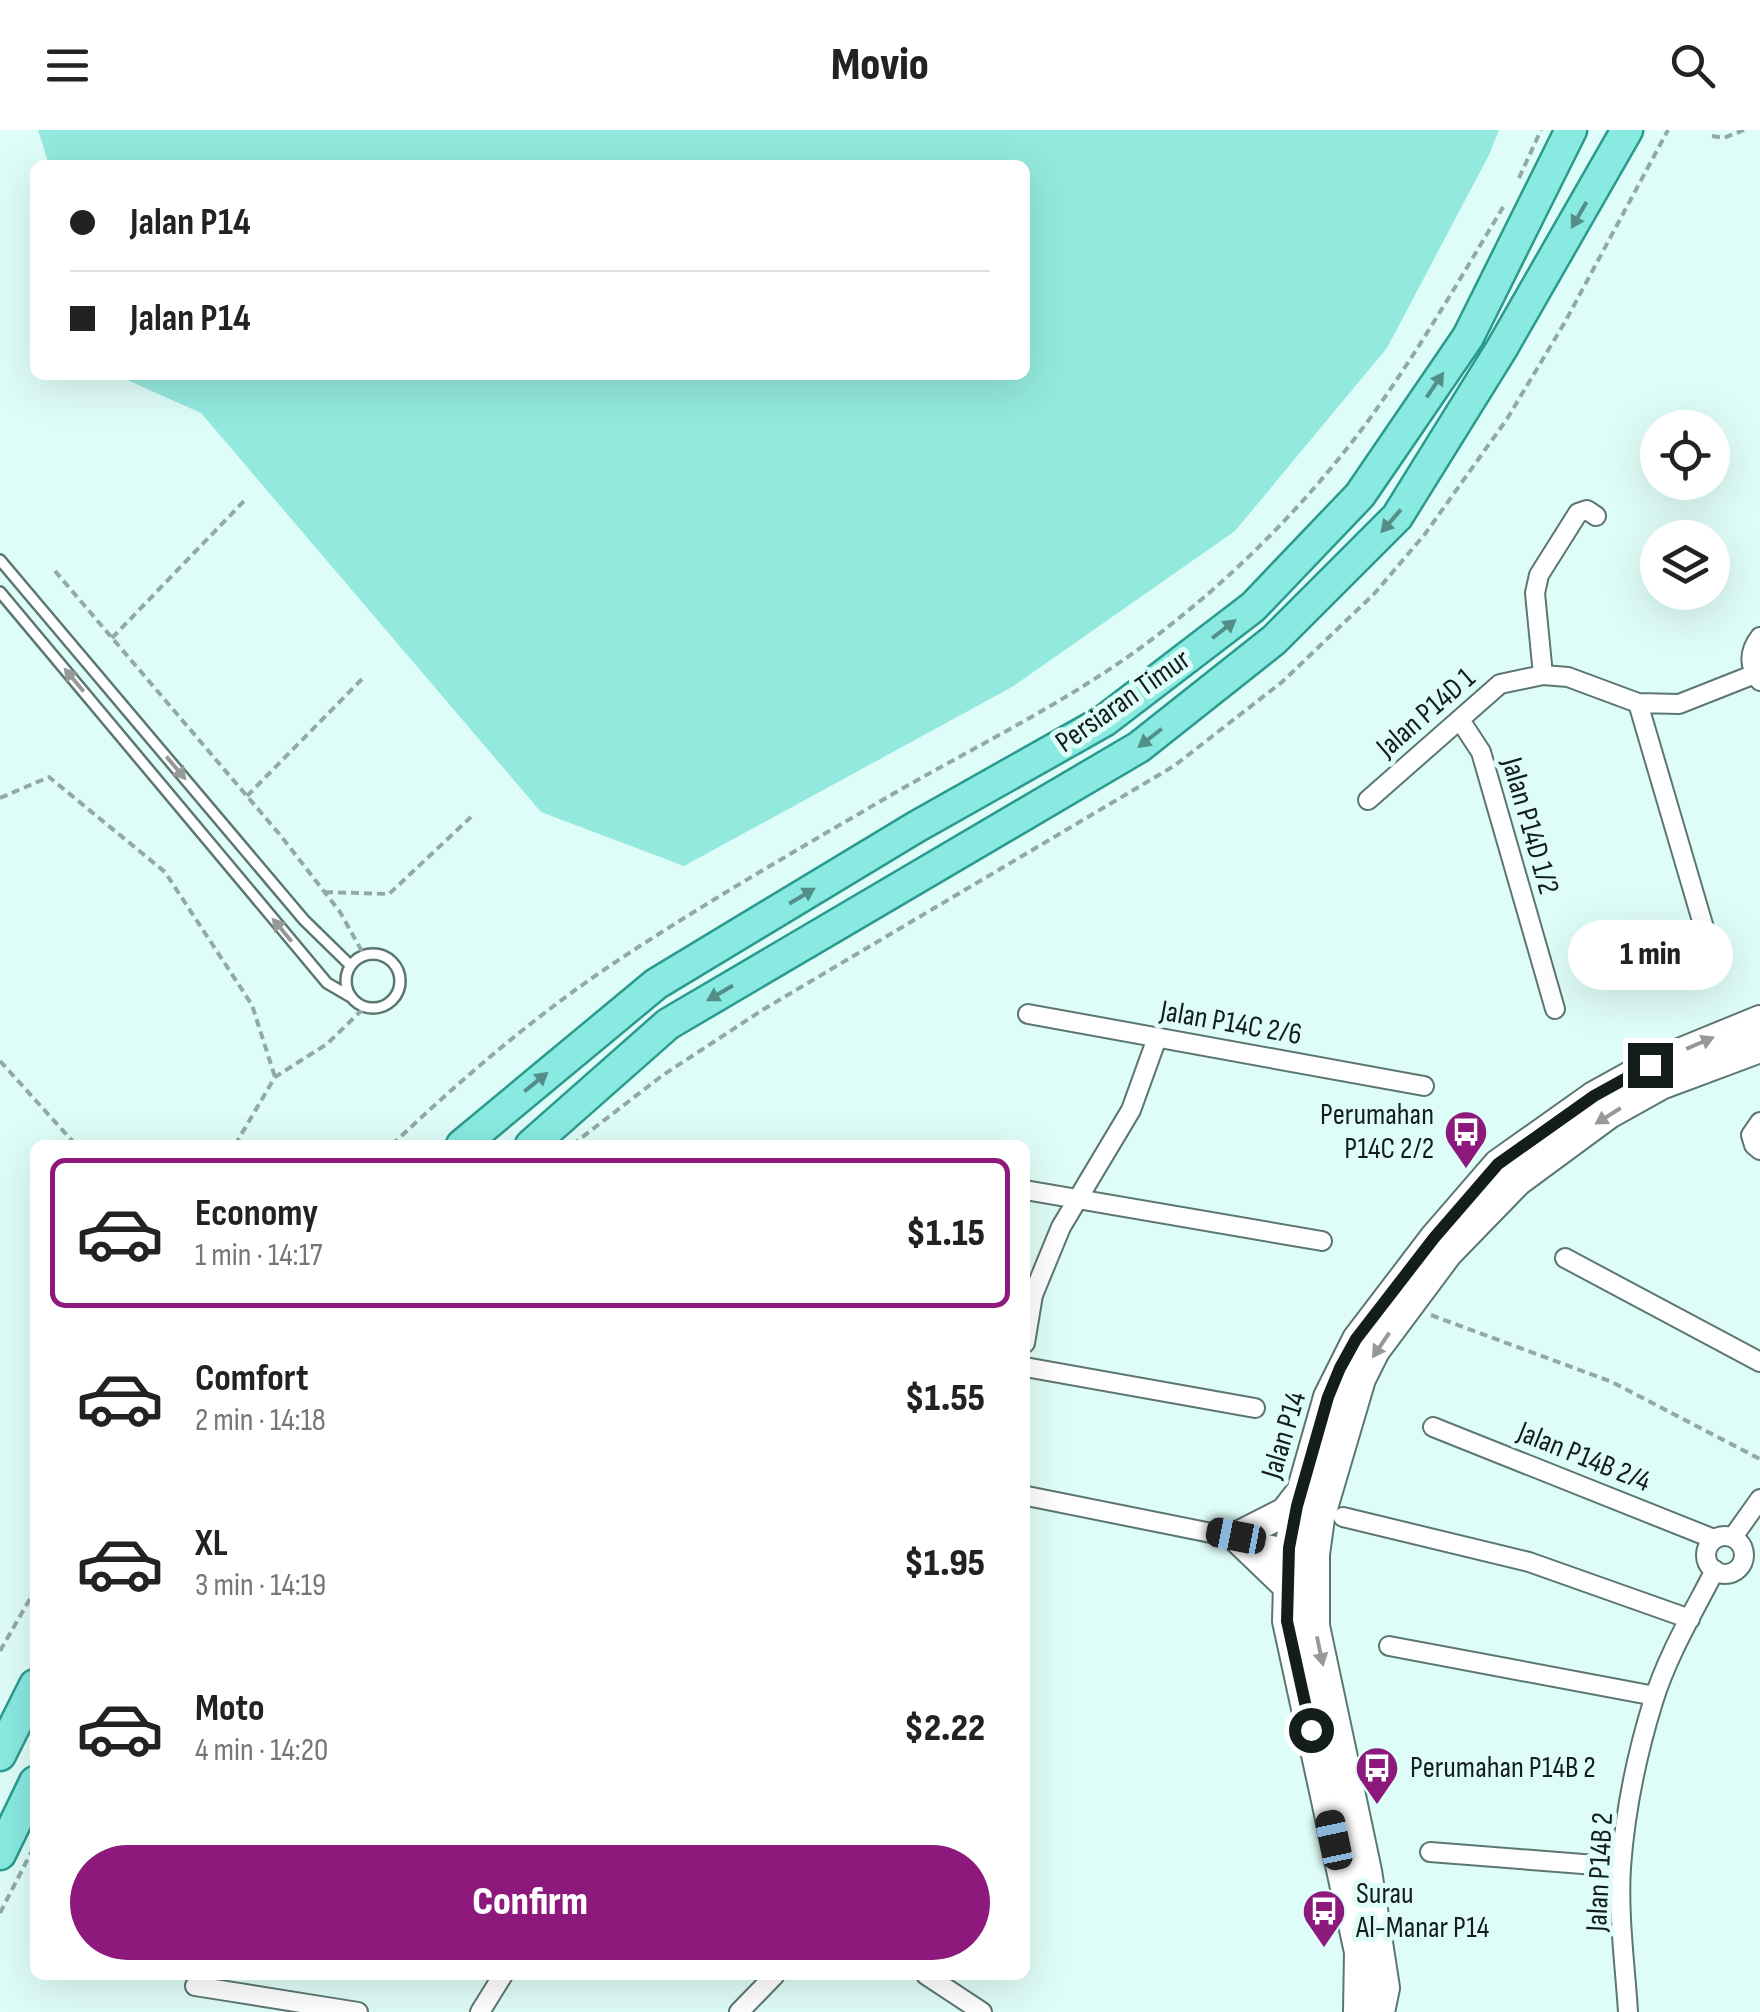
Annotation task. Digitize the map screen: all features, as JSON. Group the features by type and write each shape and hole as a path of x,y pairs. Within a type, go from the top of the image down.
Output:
{"main road":[{"name":"Persiaran Timur","path":"468,1140 656,984 916,827 1104,721 1253,607 1360,495 1468,337 1571,130"},
{"name":"Persiaran Timur","path":"537,1140 668,1024 1139,747 1274,640 1397,518 1502,348 1628,130"},
{"name":"Jalan P14","path":"1383,2004 1367,1871 1302,1551 1302,1490 1328,1397 1356,1339 1434,1238 1498,1164 1594,1096 1650,1065 1760,1020"},
{"name":"Jalan P14","path":"1358,2012 1359,1952 1287,1621 1287,1586 1320,1518 1361,1379 1375,1351 1448,1253 1518,1181 1609,1114 1662,1085 1760,1048"},
{"path":"1287,1586 1236,1536 1286,1512 1302,1490"},
{"path":"0,1756 30,1696"},
{"path":"0,1854 30,1792"}],"street":[{"path":"1543,674 1535,592 1538,575 1578,513 1588,510 1596,516"},
{"path":"1757,678 1750,658 1760,637"},
{"name":"Jalan P14D 1","path":"1368,800 1500,684 1543,674 1568,677 1638,703 1679,704 1757,678"},
{"path":"1638,703 1712,956"},
{"name":"Jalan P14D 1/2","path":"1460,720 1481,752 1555,1008"},
{"name":"Jalan P14C 2/6","path":"1028,1014 1424,1086"},
{"path":"1030,1313 1033,1295 1060,1226 1131,1110 1156,1038"},
{"path":"1760,1122 1751,1135 1754,1146 1760,1150"},
{"path":"1030,1191 1322,1240"},
{"path":"1566,1258 1760,1362"},
{"path":"1030,1368 1255,1408"},
{"name":"Jalan P14B 2/4","path":"1433,1427 1723,1538"},
{"path":"1030,1495 1302,1551"},
{"path":"1723,1538 1760,1498"},
{"path":"1343,1517 1528,1562 1690,1619"},
{"name":"Jalan P14B 2","path":"1723,1538 1741,1545 1742,1562 1729,1573 1715,1570 1706,1556 1723,1538"},
{"name":"Jalan P14B 2","path":"1628,2012 1620,1918 1632,1792 1655,1696 1715,1570"},
{"path":"1389,1646 1655,1696"},
{"path":"1430,1852 1622,1866"},
{"path":"480,2012 500,1980"},
{"path":"739,2012 770,1980"},
{"path":"933,1980 977,2011"},
{"path":"196,1986 358,2012"}],"lane":[{"path":"0,560 304,920 350,964"},
{"path":"0,592 327,983 365,1007 382,1007 396,997 400,981 395,964 381,955 364,954 350,964 345,981 351,997"}],"path":[{"path":"1516,182 1541,130"},
{"path":"1712,136 1724,138 1744,130"},
{"path":"398,1140 517,1035 612,964 831,830 1092,680 1167,628 1256,549 1304,499 1357,434 1435,319 1508,199"},
{"path":"112,638 244,501"},
{"path":"55,570 325,892 364,954"},
{"path":"247,796 363,678"},
{"path":"0,798 50,777 165,872 252,1006 275,1078"},
{"path":"325,892 389,894 471,817"},
{"path":"238,1140 275,1078 326,1044 365,1007"},
{"path":"0,1061 71,1140"},
{"path":"1432,1316 1612,1382 1760,1459"},
{"path":"0,1651 30,1599"},
{"path":"0,1913 30,1855"}],"shaded area":[{"path":"38,130 1499,130 1387,348 1235,531 1012,687 684,866 541,812 201,413 127,380 1030,380 1030,160 47,160"}],"place":[{"name":"Perumahan P14C 2/2","path":"1466,1170"},
{"name":"Perumahan P14B 2","path":"1377,1806"},
{"name":"Surau Al-Manar P14","path":"1324,1949"}],"route":[{"path":"1311,1730 1287,1621 1289,1548 1297,1506 1340,1368 1356,1339 1434,1238 1498,1164 1594,1096 1650,1065"}]}
